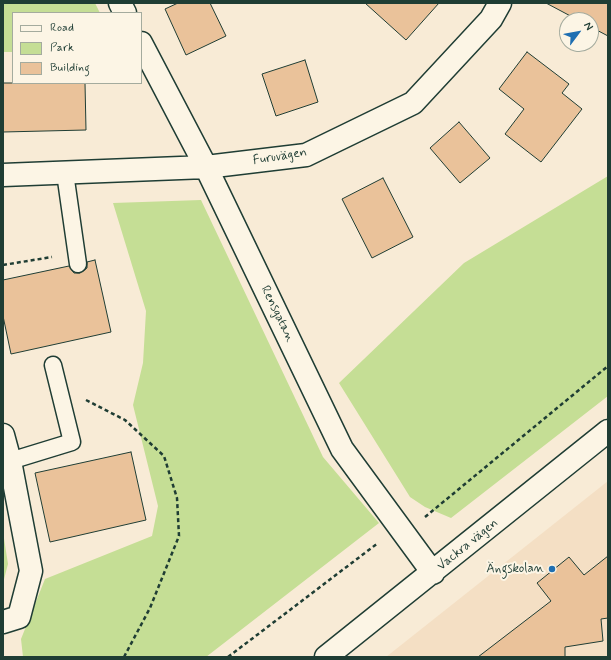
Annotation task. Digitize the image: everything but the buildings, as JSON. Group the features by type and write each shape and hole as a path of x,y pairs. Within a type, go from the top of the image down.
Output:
{"street":[{"path":"120,3 124,12"},
{"name":"Furuvägen","path":"3,175 206,167 306,155 413,103 491,19 500,3"},
{"name":"Rensgatan","path":"142,45 206,167 342,449 433,573"},
{"name":"Vackra vägen","path":"326,657 433,573 608,431"},
{"path":"3,435 10,461 30,571 19,617 3,622"}],"lane":[{"path":"65,173 78,264"},
{"path":"10,461 72,442 64,404 53,365"}],"path":[{"path":"3,266 52,257"},
{"path":"64,404 87,400 125,420 164,456 177,498 178,536 150,608 124,657"}],"shaded area":[{"name":"Ängskolan","path":"608,481 608,657 386,657"}],"green space":[{"path":"3,3 95,3 100,12 12,12 12,52 3,52"},
{"path":"608,176 608,396 451,518 425,507 410,497 339,383 464,263"},
{"path":"201,200 323,457 379,523 206,657 23,657 21,639 45,579 152,536 158,506 133,405 143,363 146,311 113,203"},
{"path":"3,532 8,564 3,583"}],"place":[{"name":"Ängskolan","path":"552,569"}]}
